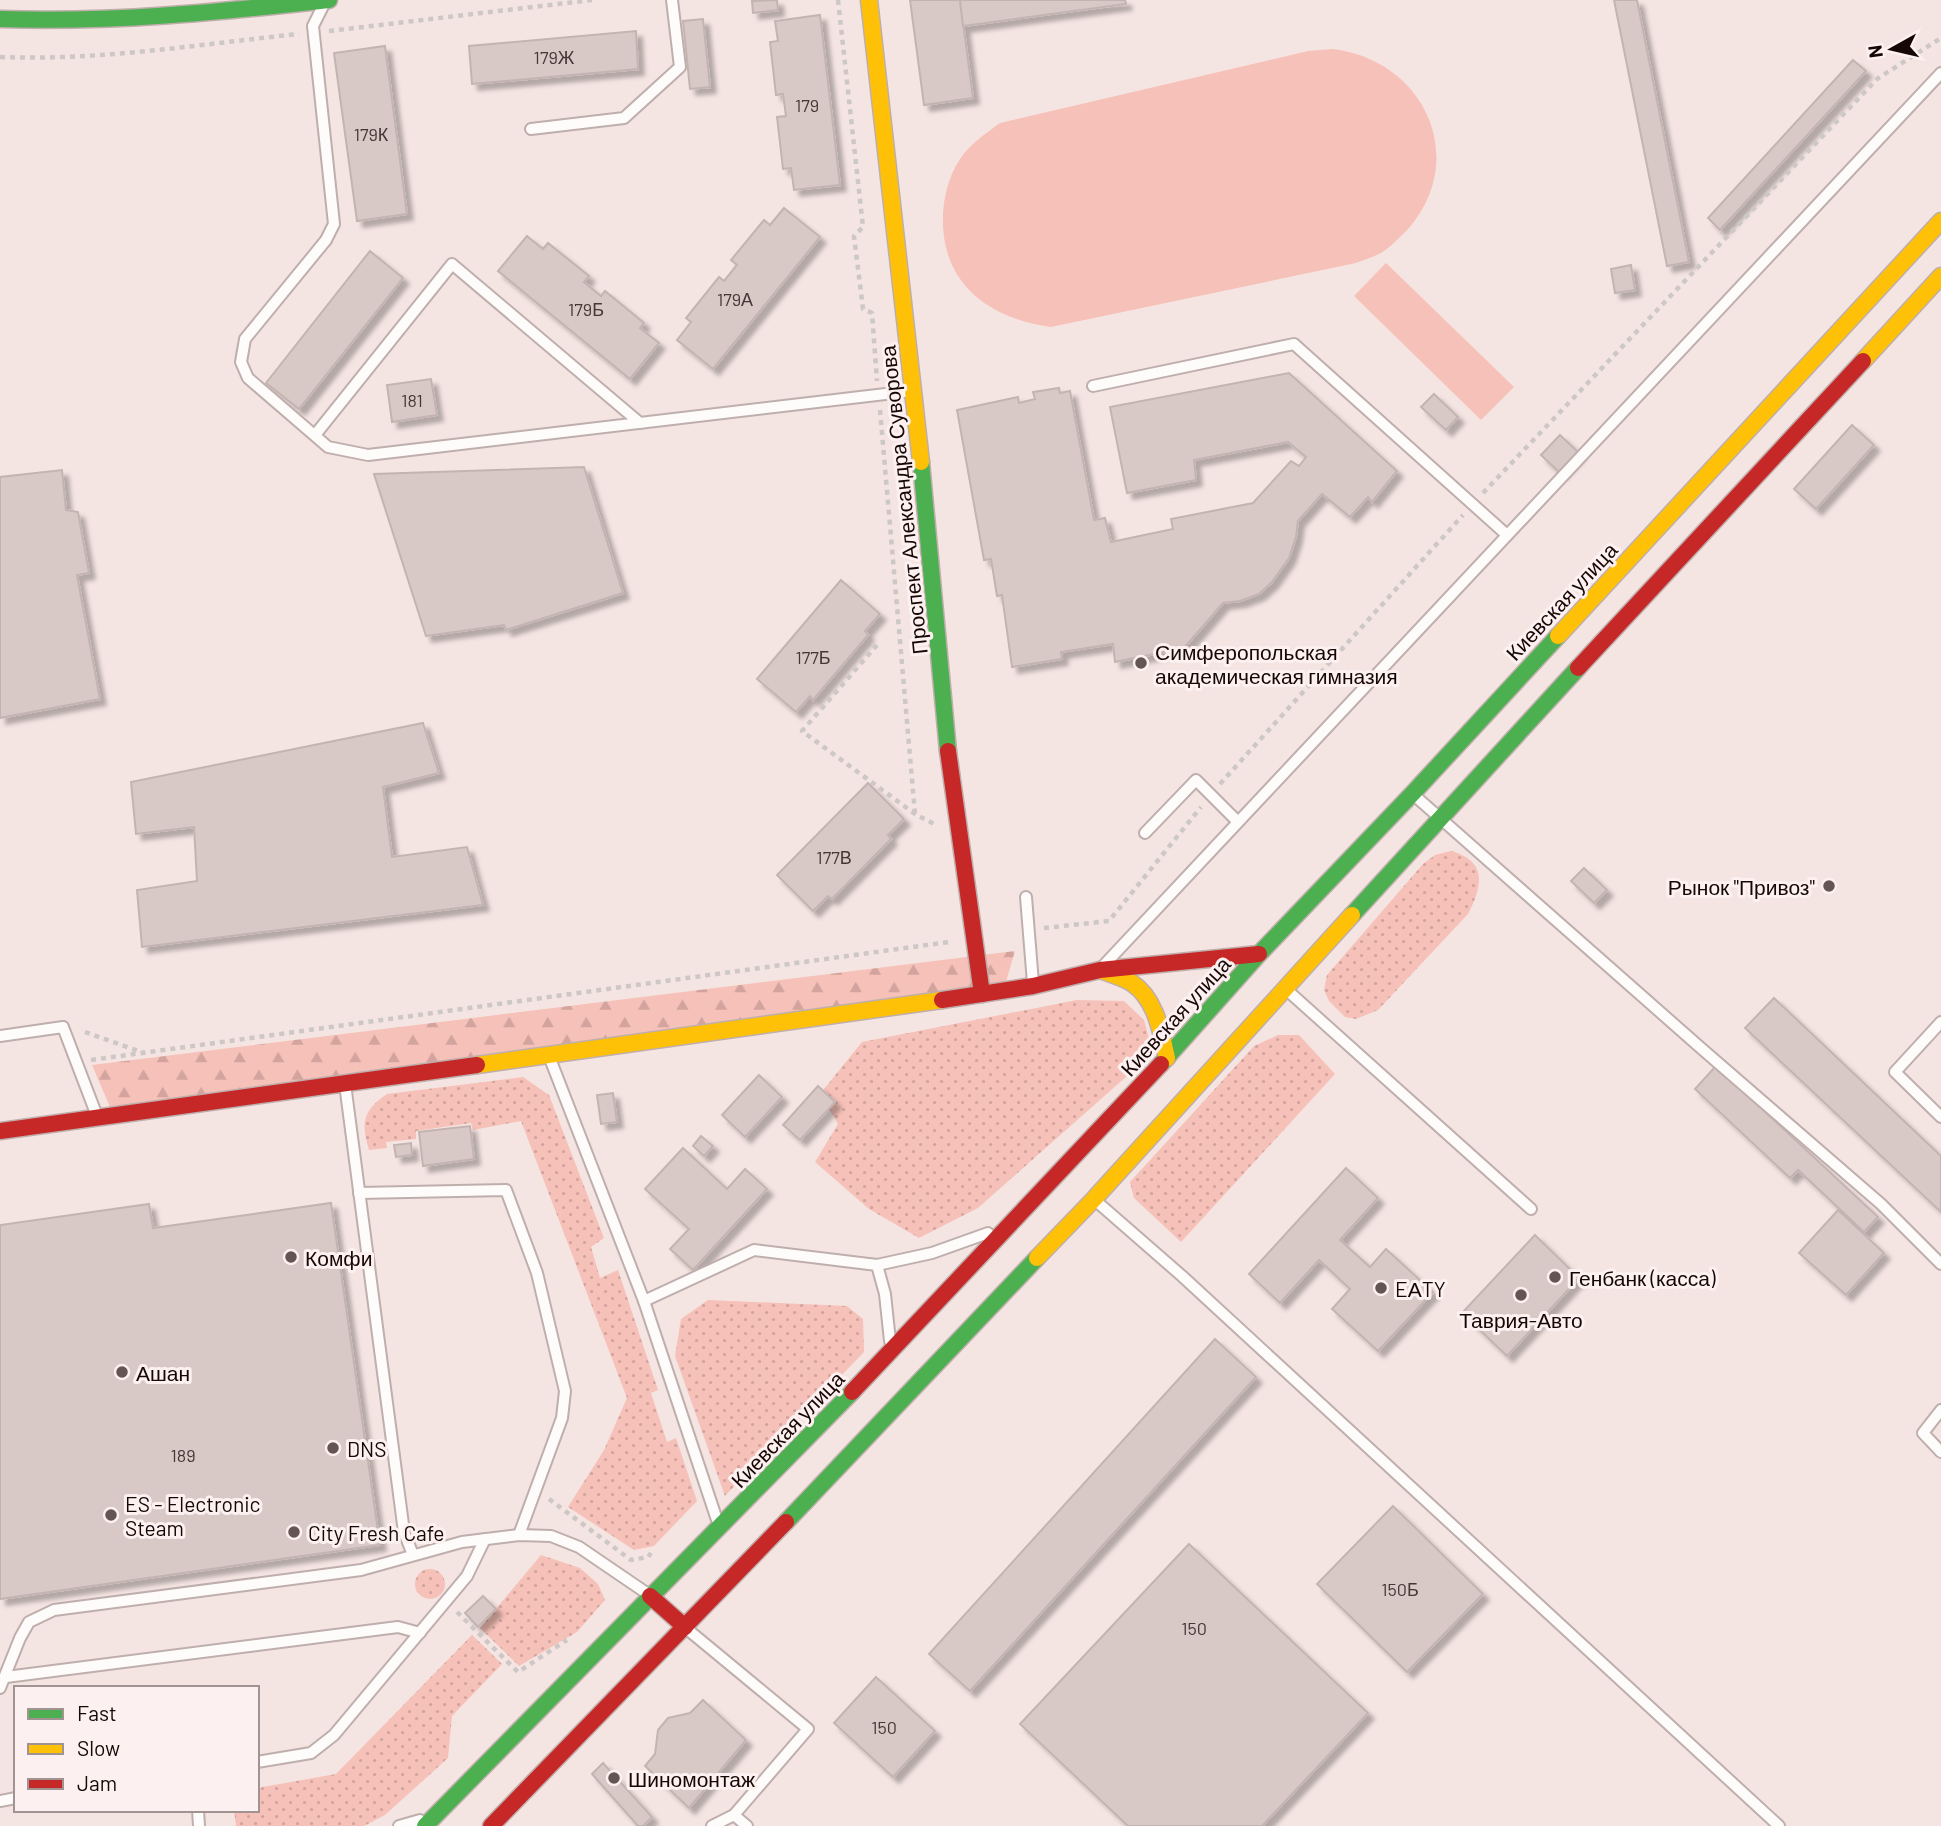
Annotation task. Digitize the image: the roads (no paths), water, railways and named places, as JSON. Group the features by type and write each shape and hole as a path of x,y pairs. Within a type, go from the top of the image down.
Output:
{"main road":[{"path":"0,19 50,21 195,15 327,0"},
{"name":"Проспект Александра Суворова","path":"869,0 914,391 948,750 982,994"},
{"name":"Киевская улица","path":"430,1820 891,1352 1167,1058 1259,954 1413,793 1941,221"},
{"path":"491,1826 1094,1199 1440,817 1941,276"},
{"path":"0,1131 982,994 1033,986 1100,970 1259,954"},
{"path":"1100,970 1131,982 1147,996 1159,1023 1167,1058"},
{"path":"650,1596 685,1627"}],"lane":[{"path":"327,0 313,26 334,224 326,240 245,340 241,362 248,378 328,447 368,455 914,391"},
{"path":"531,129 624,118 680,66 673,0"},
{"path":"1100,970 1941,73"},
{"path":"315,435 452,264 640,423"},
{"path":"1093,386 1294,344 1507,535"},
{"path":"1145,833 1196,780 1237,821"},
{"path":"1413,793 1881,1204 1941,1264"},
{"path":"1026,897 1033,986"},
{"path":"1284,988 1531,1209"},
{"path":"1941,1022 1895,1072 1941,1117"},
{"path":"0,1036 63,1027 97,1116"},
{"path":"549,1056 644,1301 720,1528"},
{"path":"345,1083 404,1532 413,1555"},
{"path":"359,1193 506,1190 537,1273 565,1391 562,1418 519,1535"},
{"path":"1094,1199 1182,1276 1779,1826"},
{"path":"644,1301 754,1250 877,1265 932,1253 1009,1226"},
{"path":"877,1265 886,1294 891,1352"},
{"path":"1941,1410 1923,1433 1941,1452"},
{"path":"0,1688 29,1622 54,1610 361,1570 462,1542 519,1535 551,1536 579,1547 650,1596"},
{"path":"259,1762 311,1753 334,1735 467,1576 485,1539"},
{"path":"6,1677 398,1627 420,1633"},
{"path":"685,1627 808,1729 734,1815 712,1826"},
{"path":"734,1815 747,1826"},
{"path":"399,1826 430,1820"}],"place":[{"name":"Симферопольская академическая гимназия","path":"1141,663"},
{"name":"Рынок \"Привоз\"","path":"1829,886"},
{"name":"Комфи","path":"291,1257"},
{"name":"Генбанк (касса)","path":"1555,1277"},
{"name":"EАTY","path":"1381,1288"},
{"name":"Таврия-Авто","path":"1521,1295"},
{"name":"Ашан","path":"122,1372"},
{"name":"DNS","path":"333,1448"},
{"name":"ES - Electronic Steam","path":"111,1515"},
{"name":"City Fresh Cafe","path":"294,1532"},
{"name":"Шиномонтаж","path":"614,1778"}]}
